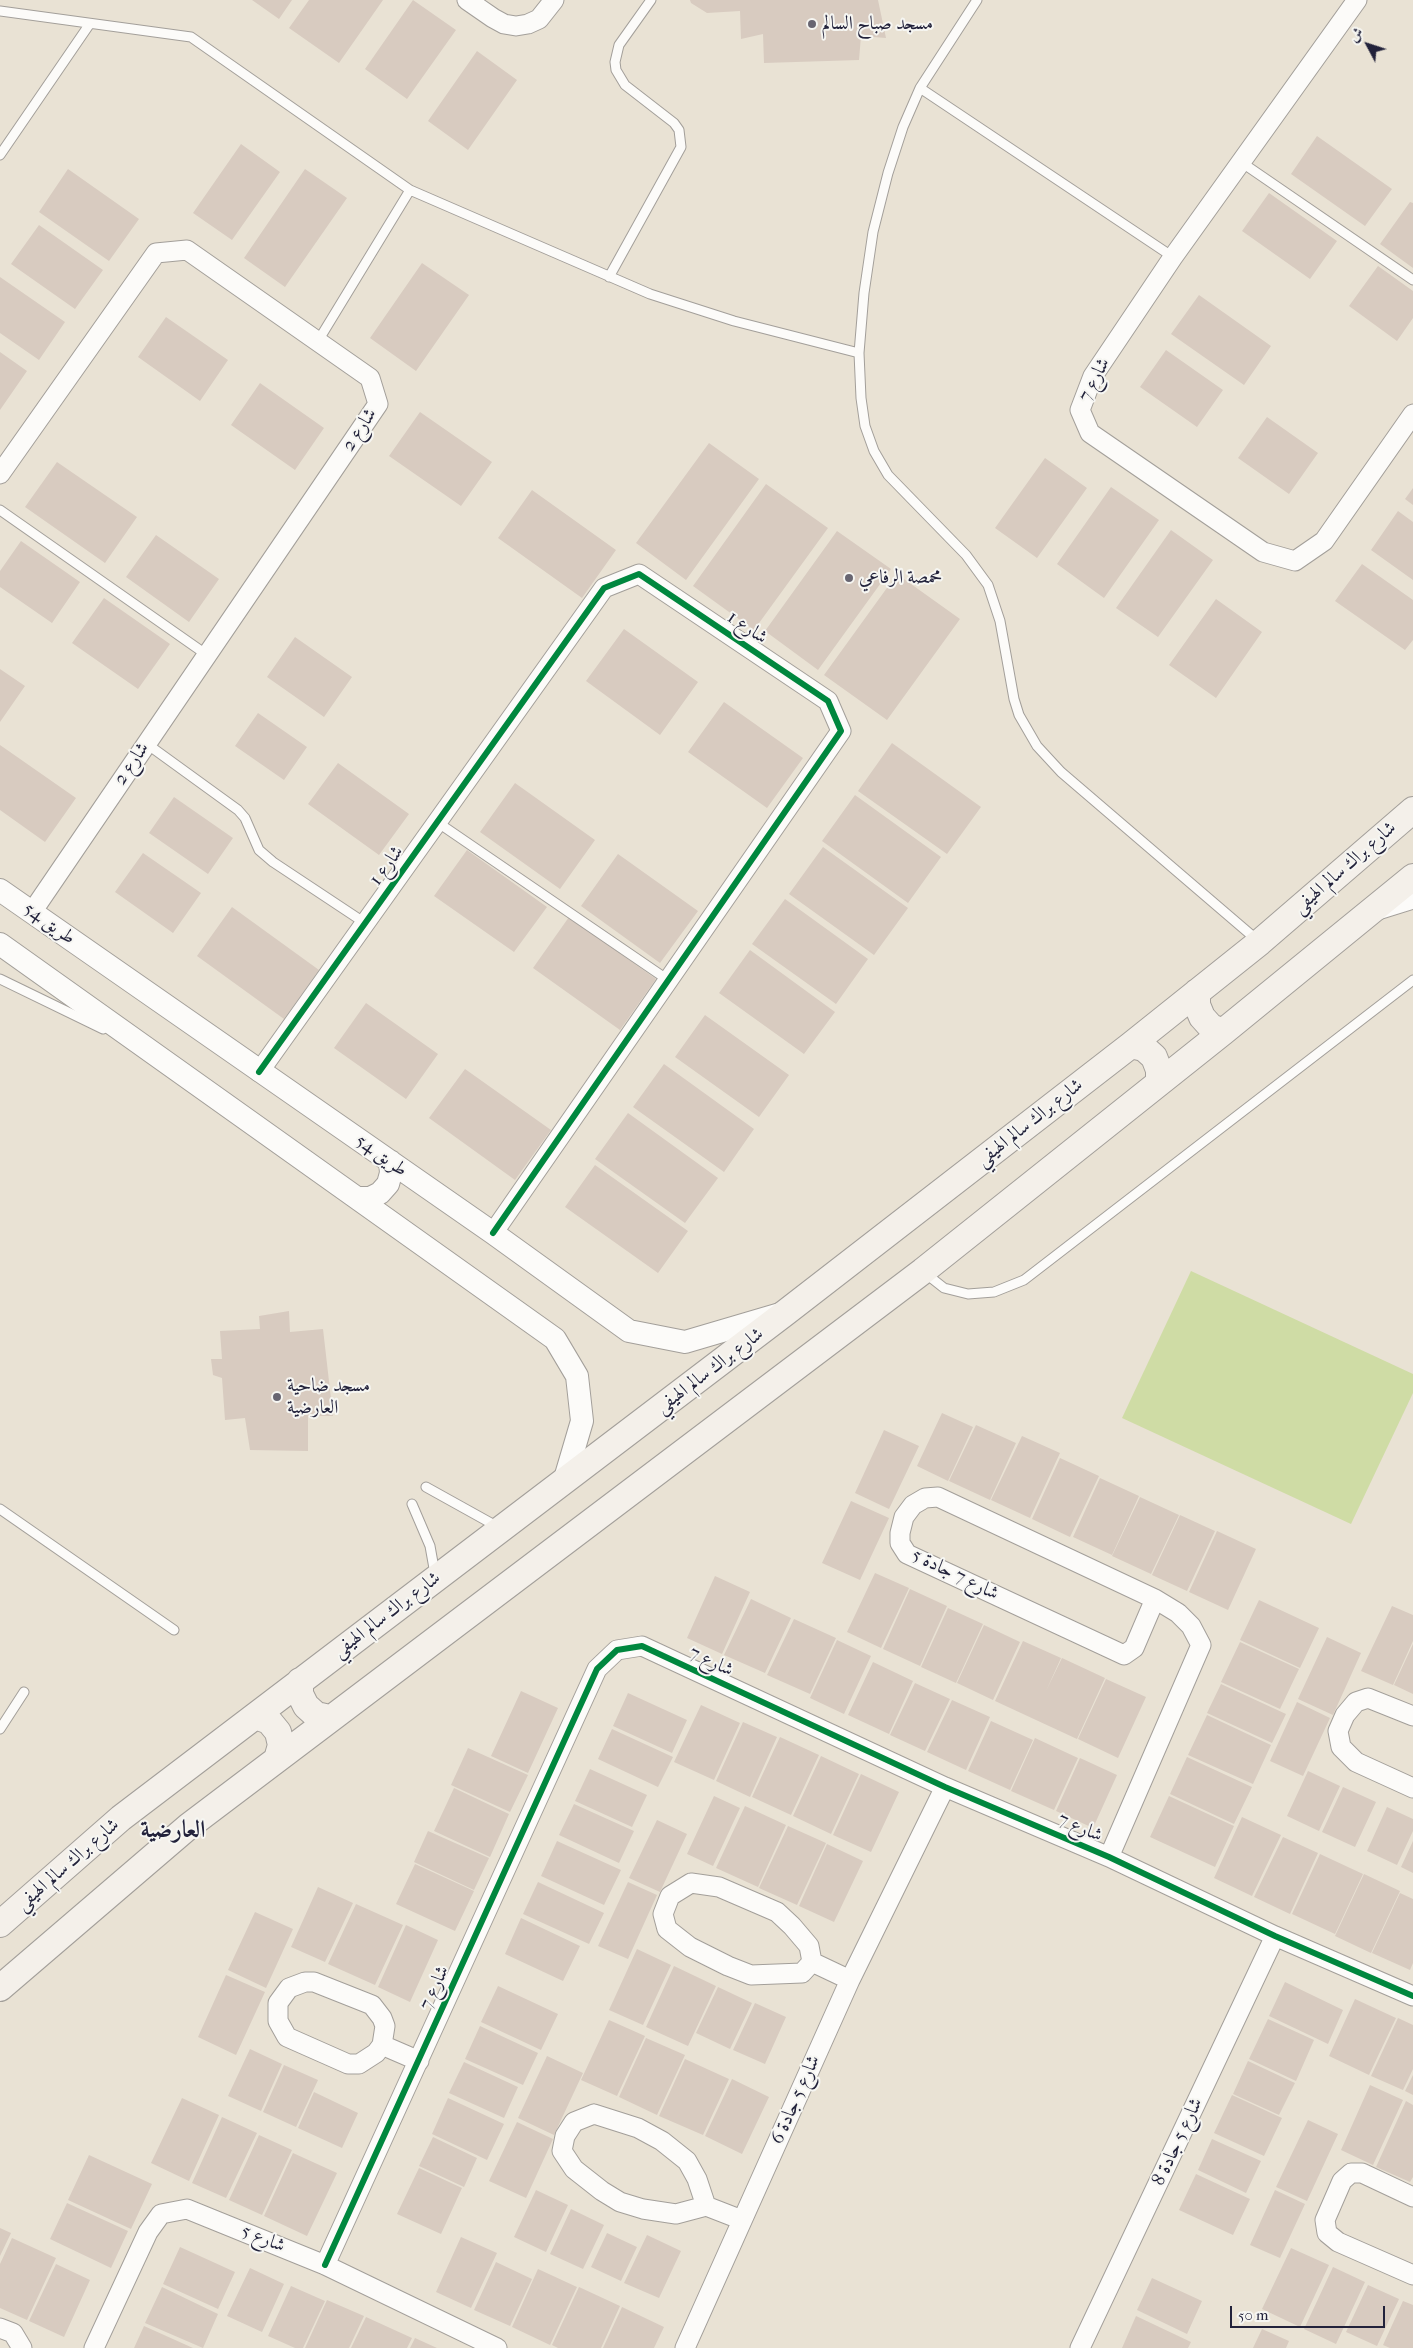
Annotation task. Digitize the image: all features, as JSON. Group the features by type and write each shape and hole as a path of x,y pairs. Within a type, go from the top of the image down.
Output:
{"main road":[{"name":"شارع براك سالم الهيفي","path":"0,1924 121,1818 785,1313 1131,1045 1260,942 1413,810"},
{"path":"0,1988 189,1826 329,1718 922,1271 1224,1032 1413,877"},
{"path":"1197,992 1197,1005 1202,1018 1211,1027 1224,1032"},
{"path":"1131,1045 1144,1048 1154,1057 1159,1070 1159,1083"},
{"path":"300,1681 300,1694 306,1706 316,1715 329,1718"},
{"path":"256,1716 269,1721 278,1732 281,1746 277,1759"}],"street":[{"path":"467,0 499,21 516,26 528,24 538,19 554,0"},
{"name":"شارع 7","path":"1357,0 1173,257 1093,376 1080,410 1090,432 1263,552 1295,561 1324,541 1413,414"},
{"name":"شارع 2","path":"0,474 156,253 187,250 370,378 378,404 32,912"},
{"name":"شارع 1","path":"259,1072 604,588 639,574 828,701 841,731 493,1233"},
{"name":"طريق 54","path":"0,890 493,1233 629,1330 685,1342 785,1313"},
{"path":"1370,912 1413,899"},
{"path":"0,944 555,1339 577,1376 582,1421 564,1482"},
{"path":"358,1198 370,1198 380,1193 388,1184 391,1173 390,1162"},
{"name":"شارع 7 جادة 5","path":"1110,1857 1201,1645 1191,1626 1178,1613 1155,1599 938,1496 925,1498 913,1506 904,1517 900,1533 900,1543 907,1554 1124,1655 1134,1648 1155,1599"},
{"name":"شارع 7","path":"325,2264 597,1669 617,1650 642,1646 945,1787 1110,1857 1275,1936 1413,1996"},
{"path":"1413,1716 1368,1698 1356,1702 1345,1715 1338,1731 1341,1747 1356,1762 1413,1788"},
{"name":"شارع 5 جادة 6","path":"685,2348 850,1980 945,1787"},
{"path":"691,1883 719,1887 777,1912 809,1946 812,1962 802,1973 751,1975 728,1966 690,1947 667,1929 663,1914 670,1896 691,1883"},
{"name":"شارع 5 جادة 8","path":"1080,2348 1275,1936"},
{"path":"812,1962 850,1980"},
{"path":"305,1982 314,1982 372,2005 378,2011 385,2026 382,2045 376,2054 368,2060 359,2064 348,2064 287,2037 278,2022 278,2003 289,1988 305,1982"},
{"path":"382,2045 419,2061"},
{"path":"706,2206 698,2179 687,2161 662,2141 638,2128 594,2114 574,2122 565,2136 562,2151 574,2169 602,2191 620,2202 643,2209 676,2214 706,2206 742,2220"},
{"path":"1413,2197 1362,2173 1351,2173 1342,2181 1325,2220 1325,2226 1332,2238 1338,2242 1413,2275"},
{"name":"شارع 5","path":"94,2348 148,2232 161,2214 187,2209 325,2264 486,2346"},
{"path":"0,2328 13,2333 22,2348"}],"lane":[{"path":"609,277 681,147 678,130 674,123 625,85 616,70 615,62 620,45 651,0"},
{"path":"977,0 920,88 903,127 888,173 873,232 864,293 860,353 861,398 865,426 874,451 888,475 966,555 988,585 1000,621 1014,698 1019,715 1036,746 1061,772 1260,942"},
{"path":"0,11 89,25 191,37 410,190 609,277 691,309 860,353"},
{"path":"0,155 89,25"},
{"path":"920,88 1173,257"},
{"path":"1241,162 1413,280"},
{"path":"318,341 410,190"},
{"path":"0,510 207,656"},
{"path":"146,744 238,810 245,818 259,850 272,862 365,923"},
{"path":"438,822 668,980"},
{"path":"0,979 162,1059"},
{"path":"922,1271 944,1288 968,1294 994,1292 1024,1280 1413,980"},
{"path":"426,1487 500,1528"},
{"path":"412,1504 430,1546 436,1578"},
{"path":"0,1509 174,1630"},
{"path":"0,1729 24,1692"}],"green space":[{"path":"1191,1271 1413,1374 1413,1393 1351,1524 1122,1418"}],"building":[{"path":"252,0 292,0 279,19"},
{"path":"309,0 383,0 339,63 289,28"},
{"path":"413,0 456,30 407,99 365,69"},
{"name":"مسجد صباح السالم","path":"690,0 878,0 886,38 861,36 859,60 764,63 763,34 741,39 740,11 707,13 691,3"},
{"path":"477,51 517,80 468,150 428,121"},
{"path":"1317,136 1392,189 1365,226 1291,174"},
{"path":"241,144 280,172 232,240 193,213"},
{"path":"68,169 139,219 109,261 39,212"},
{"path":"305,169 347,198 285,287 244,258"},
{"path":"1269,193 1337,241 1310,279 1242,231"},
{"path":"1410,202 1413,203 1413,268 1380,244"},
{"path":"39,225 103,270 75,309 11,264"},
{"path":"422,263 469,295 416,371 370,338"},
{"path":"1378,266 1413,291 1413,318 1397,341 1349,306"},
{"path":"0,277 65,322 39,360 0,333"},
{"path":"1199,295 1271,346 1244,385 1171,334"},
{"path":"166,317 228,360 200,401 138,357"},
{"path":"1166,350 1223,390 1197,427 1140,387"},
{"path":"0,352 27,371 0,410"},
{"path":"260,383 324,428 295,470 231,425"},
{"path":"420,412 492,462 461,506 389,456"},
{"path":"1267,417 1318,453 1289,494 1238,458"},
{"path":"709,443 759,479 686,580 636,543"},
{"path":"1045,458 1087,488 1037,558 995,528"},
{"path":"57,462 137,517 105,563 25,507"},
{"path":"766,484 828,528 754,630 693,586"},
{"path":"1111,487 1159,520 1104,598 1057,564"},
{"path":"1413,488 1413,505 1405,499"},
{"path":"532,490 616,550 582,598 498,538"},
{"path":"1398,511 1413,522 1413,580 1371,550"},
{"path":"1171,530 1213,560 1158,637 1116,608"},
{"path":"837,531 891,569 818,670 765,631"},
{"path":"156,535 219,579 189,622 126,577"},
{"path":"21,541 80,582 52,623 0,587 0,571"},
{"path":"1362,564 1413,600 1413,640 1405,650 1335,601"},
{"path":"897,574 960,619 887,720 824,675"},
{"path":"104,598 170,644 138,689 72,643"},
{"path":"1216,599 1262,632 1216,698 1169,665"},
{"path":"624,629 698,682 660,735 586,681"},
{"path":"295,637 352,677 324,717 267,677"},
{"path":"0,669 25,686 0,722"},
{"path":"724,702 803,758 767,808 688,752"},
{"path":"258,713 307,747 284,780 235,746"},
{"path":"892,743 981,807 947,854 858,791"},
{"path":"0,745 76,798 45,842 0,810"},
{"path":"338,763 409,814 379,855 308,804"},
{"path":"515,783 595,840 560,889 480,832"},
{"path":"855,795 941,857 908,903 822,841"},
{"path":"174,797 233,838 208,874 149,833"},
{"path":"823,847 908,908 874,955 789,894"},
{"path":"467,850 547,907 514,952 434,896"},
{"path":"143,853 201,893 173,933 115,892"},
{"path":"618,854 698,911 660,963 581,906"},
{"path":"785,899 868,959 836,1004 752,944"},
{"path":"232,907 319,970 284,1019 197,956"},
{"path":"569,917 656,979 620,1030 533,968"},
{"path":"750,950 835,1012 804,1054 719,993"},
{"path":"366,1003 438,1054 406,1099 334,1048"},
{"path":"705,1015 789,1075 759,1117 675,1057"},
{"path":"664,1064 754,1129 724,1172 633,1107"},
{"path":"465,1069 551,1130 515,1180 429,1118"},
{"path":"628,1113 718,1178 685,1223 595,1159"},
{"path":"595,1165 688,1231 658,1273 565,1207"},
{"name":"مسجد ضاحية العارضية","path":"289,1311 290,1332 323,1329 333,1416 308,1416 308,1451 250,1450 245,1418 225,1420 222,1378 213,1375 211,1359 222,1359 220,1331 260,1329 259,1316"},
{"path":"942,1413 973,1427 948,1481 917,1466"},
{"path":"976,1425 1016,1443 990,1500 949,1481"},
{"path":"884,1430 919,1446 889,1509 855,1493"},
{"path":"1022,1436 1060,1453 1030,1518 991,1500"},
{"path":"1060,1458 1099,1476 1070,1537 1032,1519"},
{"path":"1100,1478 1139,1496 1112,1555 1073,1537"},
{"path":"1140,1497 1179,1515 1151,1574 1112,1556"},
{"path":"851,1501 889,1518 860,1580 822,1563"},
{"path":"1180,1515 1215,1531 1187,1591 1152,1575"},
{"path":"1217,1531 1256,1549 1228,1610 1189,1592"},
{"path":"875,1573 909,1588 881,1648 847,1632"},
{"path":"715,1576 750,1592 722,1654 687,1638"},
{"path":"910,1589 947,1606 920,1666 883,1649"},
{"path":"751,1599 791,1618 765,1673 724,1655"},
{"path":"1259,1600 1319,1628 1300,1668 1240,1640"},
{"path":"1392,1606 1413,1615 1413,1641 1393,1685 1361,1671"},
{"path":"948,1608 983,1624 956,1683 921,1667"},
{"path":"794,1619 836,1638 810,1694 767,1675"},
{"path":"984,1625 1020,1642 993,1700 957,1683"},
{"path":"1327,1637 1361,1653 1333,1715 1298,1699"},
{"path":"837,1640 871,1656 844,1714 810,1698"},
{"path":"1023,1641 1061,1658 1046,1691 1062,1658 1105,1678 1077,1739 995,1701"},
{"path":"1240,1642 1299,1669 1280,1709 1221,1682"},
{"path":"1413,1644 1413,1694 1394,1685"},
{"path":"873,1662 913,1681 889,1734 848,1715"},
{"path":"1106,1679 1146,1697 1118,1758 1078,1739"},
{"path":"915,1683 950,1699 925,1751 890,1735"},
{"path":"1221,1684 1286,1714 1272,1743 1207,1713"},
{"path":"521,1691 558,1708 528,1773 491,1756"},
{"path":"628,1693 687,1720 672,1753 613,1726"},
{"path":"952,1700 990,1717 966,1770 927,1752"},
{"path":"1297,1702 1330,1718 1303,1776 1270,1761"},
{"path":"701,1705 740,1723 714,1780 674,1762"},
{"path":"1207,1715 1271,1745 1253,1784 1188,1755"},
{"path":"991,1721 1033,1740 1010,1790 968,1771"},
{"path":"743,1722 777,1737 750,1797 716,1781"},
{"path":"612,1729 673,1757 658,1787 598,1759"},
{"path":"780,1737 819,1755 791,1815 752,1797"},
{"path":"1035,1738 1078,1758 1054,1810 1011,1791"},
{"path":"468,1748 528,1775 510,1812 451,1785"},
{"path":"821,1756 859,1774 831,1834 793,1816"},
{"path":"1187,1757 1252,1787 1234,1824 1170,1794"},
{"path":"1080,1758 1117,1775 1093,1828 1056,1811"},
{"path":"590,1769 647,1795 632,1827 575,1801"},
{"path":"1308,1771 1340,1786 1319,1831 1287,1816"},
{"path":"861,1774 899,1792 871,1852 833,1835"},
{"path":"1343,1787 1376,1802 1355,1847 1322,1832"},
{"path":"454,1788 509,1814 490,1857 434,1831"},
{"path":"714,1796 740,1808 713,1866 687,1854"},
{"path":"1169,1796 1234,1826 1215,1867 1150,1837"},
{"path":"574,1804 634,1831 619,1863 559,1835"},
{"path":"745,1806 786,1825 758,1887 716,1868"},
{"path":"1387,1807 1413,1819 1413,1831 1397,1865 1367,1851"},
{"path":"1242,1817 1281,1835 1252,1896 1214,1878"},
{"path":"657,1820 687,1834 660,1892 629,1878"},
{"path":"788,1826 826,1843 797,1905 759,1888"},
{"path":"428,1831 489,1858 474,1890 414,1862"},
{"path":"1283,1837 1318,1853 1290,1914 1254,1897"},
{"path":"557,1841 621,1870 604,1905 541,1876"},
{"path":"1413,1841 1413,1873 1401,1867"},
{"path":"827,1844 863,1861 834,1922 799,1906"},
{"path":"1320,1854 1363,1874 1335,1934 1292,1914"},
{"path":"415,1864 474,1891 455,1931 396,1904"},
{"path":"1364,1874 1400,1891 1371,1953 1335,1936"},
{"path":"538,1882 604,1913 589,1944 523,1914"},
{"path":"628,1882 657,1895 628,1959 598,1946"},
{"path":"318,1887 353,1903 325,1962 291,1947"},
{"path":"1400,1893 1413,1899 1413,1963 1410,1970 1372,1953"},
{"path":"356,1904 403,1925 375,1985 328,1964"},
{"path":"255,1912 293,1929 266,1988 228,1970"},
{"path":"521,1918 580,1946 563,1981 505,1954"},
{"path":"406,1925 438,1940 410,2002 378,1987"},
{"path":"637,1949 671,1965 643,2025 609,2010"},
{"path":"674,1966 716,1986 688,2046 646,2027"},
{"path":"226,1975 265,1992 236,2055 198,2037"},
{"path":"1285,1982 1343,2010 1328,2044 1269,2016"},
{"path":"498,1986 558,2014 541,2050 481,2022"},
{"path":"718,1987 752,2003 730,2049 696,2033"},
{"path":"1355,1999 1396,2018 1369,2075 1329,2056"},
{"path":"755,2003 786,2017 765,2064 733,2050"},
{"path":"1398,2018 1413,2025 1413,2069 1403,2090 1371,2076"},
{"path":"1268,2019 1314,2040 1296,2081 1249,2059"},
{"path":"609,2020 645,2036 617,2096 581,2080"},
{"path":"480,2026 538,2053 523,2085 465,2059"},
{"path":"646,2038 685,2055 657,2115 619,2097"},
{"path":"250,2049 282,2064 261,2111 228,2096"},
{"path":"547,2056 583,2073 554,2135 518,2118"},
{"path":"685,2059 729,2079 703,2135 659,2116"},
{"path":"1248,2061 1295,2083 1279,2115 1233,2094"},
{"path":"464,2062 518,2087 504,2118 449,2093"},
{"path":"284,2065 318,2080 296,2127 263,2112"},
{"path":"1413,2075 1413,2095 1405,2091"},
{"path":"732,2079 769,2097 742,2154 705,2136"},
{"path":"1370,2085 1403,2100 1373,2165 1341,2150"},
{"path":"314,2092 358,2113 342,2148 298,2128"},
{"path":"1232,2095 1282,2118 1264,2156 1214,2133"},
{"path":"182,2098 219,2115 189,2181 151,2163"},
{"path":"448,2098 504,2124 487,2160 432,2134"},
{"path":"1406,2101 1413,2105 1413,2177 1410,2182 1376,2167"},
{"path":"222,2117 257,2133 226,2198 192,2183"},
{"path":"1308,2120 1338,2134 1307,2201 1276,2187"},
{"path":"517,2122 553,2139 526,2198 489,2181"},
{"path":"259,2135 292,2150 262,2215 229,2200"},
{"path":"433,2137 477,2158 464,2187 419,2166"},
{"path":"1212,2139 1261,2161 1246,2193 1198,2170"},
{"path":"293,2153 337,2173 307,2236 264,2216"},
{"path":"89,2155 152,2184 131,2229 68,2200"},
{"path":"419,2168 462,2188 441,2234 397,2214"},
{"path":"1196,2174 1250,2199 1233,2235 1179,2210"},
{"path":"536,2190 568,2205 546,2252 514,2237"},
{"path":"1275,2190 1305,2204 1280,2258 1250,2245"},
{"path":"67,2203 128,2231 111,2268 50,2239"},
{"path":"571,2209 604,2225 583,2269 550,2254"},
{"path":"0,2228 11,2233 0,2256"},
{"path":"607,2233 637,2247 621,2281 591,2267"},
{"path":"647,2235 681,2251 659,2298 624,2283"},
{"path":"461,2237 497,2253 471,2308 436,2292"},
{"path":"12,2238 56,2258 27,2320 0,2308 0,2264"},
{"path":"180,2247 235,2272 218,2309 163,2284"},
{"path":"1291,2248 1329,2265 1300,2327 1262,2309"},
{"path":"496,2262 532,2279 510,2326 474,2310"},
{"path":"56,2264 90,2280 64,2337 29,2321"},
{"path":"1333,2267 1365,2282 1336,2344 1304,2329"},
{"path":"250,2268 284,2284 262,2332 227,2316"},
{"path":"538,2269 577,2287 550,2345 512,2327"},
{"path":"1152,2278 1202,2301 1187,2334 1137,2310"},
{"path":"1368,2285 1399,2299 1377,2346 1346,2332"},
{"path":"291,2286 325,2301 303,2348 295,2348 268,2336"},
{"path":"162,2287 218,2314 203,2348 145,2323"},
{"path":"579,2287 620,2306 601,2348 558,2348 552,2345"},
{"path":"327,2300 364,2316 349,2348 305,2348"},
{"path":"1403,2301 1413,2305 1413,2348 1390,2348 1383,2345"},
{"path":"622,2307 664,2327 654,2348 603,2348"},
{"path":"1136,2316 1191,2342 1188,2348 1122,2348"},
{"path":"366,2317 412,2338 407,2348 351,2348"},
{"path":"144,2326 193,2348 134,2348"},
{"path":"1262,2329 1289,2341 1286,2348 1253,2348"},
{"path":"415,2338 437,2348 410,2348"}],"cycle path":[{"path":"259,1072 604,588 639,574 828,701 841,731 493,1233"},
{"path":"325,2265 597,1669 617,1650 642,1646 945,1787 1109,1857 1275,1936 1413,1996"}],"place":[{"name":"مسجد صباح السالم","path":"812,24"},
{"name":"محمصة الرفاعي","path":"849,578"},
{"name":"مسجد ضاحية العارضية","path":"277,1397"}],"district":[{"name":"العارضية","path":"173,1831"}]}
